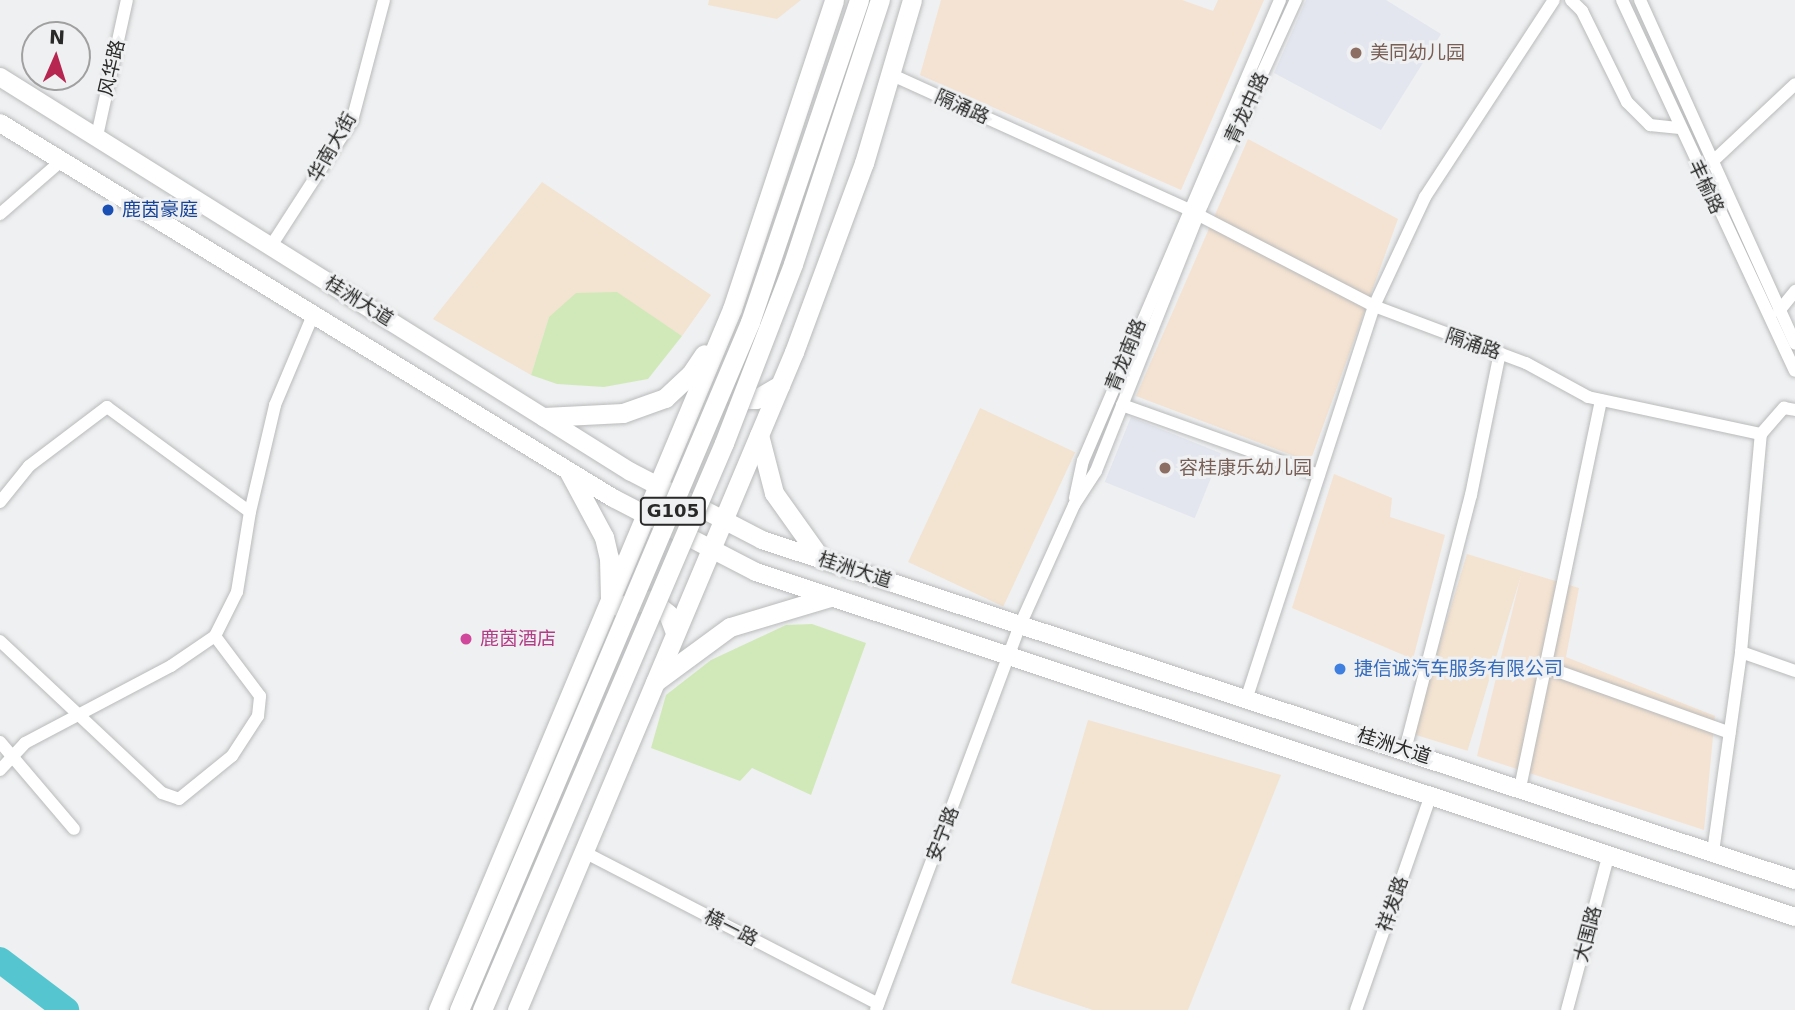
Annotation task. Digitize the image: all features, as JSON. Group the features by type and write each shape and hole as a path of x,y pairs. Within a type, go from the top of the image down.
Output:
{"main road":[{"path":"438,1010 649,515 732,309 834,0"},
{"name":"G105","path":"459,1010 750,322 859,0"},
{"name":"G105","path":"482,1010 724,443 793,264 880,0"},
{"path":"517,1010 780,385 864,163 912,0"},
{"name":"桂洲大道","path":"0,77 660,488 762,540 1021,622 1795,880"},
{"name":"桂洲大道","path":"0,123 569,472 756,572 1010,659 1795,917"},
{"path":"544,417 623,412 665,398 690,376 732,309"},
{"path":"709,365 718,382 741,399 756,399 780,385"},
{"path":"759,435 774,494 821,559"},
{"path":"569,472 604,537 609,558 608,610"},
{"path":"654,682 730,627 830,597"},
{"path":"608,610 622,604 651,600 668,614 675,632"}],"street":[{"name":"风华路","path":"97,136 127,0"},
{"name":"华南大街","path":"271,246 352,121 384,0"},
{"name":"青龙中路","path":"1192,212 1280,0"},
{"name":"青龙中路","path":"1192,212 1296,0"},
{"path":"1247,697 1374,306 1425,197 1554,0"},
{"path":"1571,0 1582,10 1627,102 1650,125 1680,128"},
{"name":"丰榆路","path":"1622,0 1795,371"},
{"name":"丰榆路","path":"1640,0 1711,163 1795,344"},
{"name":"隔涌路","path":"890,74 1192,212 1374,306 1500,353 1601,400 1761,434"},
{"path":"1711,163 1795,84"},
{"path":"0,215 61,161"},
{"name":"青龙南路","path":"1010,659 1021,622 1074,505 1096,471 1192,212"},
{"name":"青龙南路","path":"1074,505 1083,461 1192,212"},
{"path":"1779,311 1795,291"},
{"path":"0,771 11,755 80,712 172,666 215,636 237,592 250,512 275,405 313,315"},
{"path":"1405,750 1471,495 1500,353"},
{"path":"1520,788 1601,400"},
{"path":"1122,405 1319,475"},
{"path":"0,502 29,466 107,407 250,512"},
{"path":"1713,852 1741,652 1761,434 1784,408 1795,410"},
{"path":"0,641 80,712 162,793 179,800 232,756 258,716 260,696 215,636"},
{"path":"1741,652 1795,671"},
{"name":"安宁路","path":"877,1007 1010,659"},
{"path":"1546,667 1730,733"},
{"path":"0,742 74,829"},
{"name":"祥发路","path":"1356,1010 1430,798"},
{"name":"横一路","path":"584,852 877,1007"},
{"name":"大围路","path":"1567,1010 1608,857"}],"shaded area":[{"path":"709,0 801,0 777,19 708,5"},
{"path":"941,0 1182,0 1213,11 1218,0 1264,0 1181,190 920,75"},
{"name":"美同幼儿园","path":"1306,0 1386,0 1441,34 1381,130 1274,73"},
{"path":"1248,139 1398,219 1310,462 1136,396"},
{"path":"542,182 711,295 682,336 617,293 549,317 531,375 433,319"},
{"path":"980,408 1075,452 1003,606 908,562"},
{"name":"容桂康乐幼儿园","path":"1131,417 1221,453 1195,518 1105,482"},
{"path":"1334,474 1392,498 1390,517 1445,535 1413,659 1292,608"},
{"path":"1467,554 1522,571 1467,751 1412,734"},
{"path":"1522,571 1579,588 1566,657 1715,716 1704,830 1477,756"},
{"path":"1088,720 1281,775 1188,1010 1093,1010 1011,983"}],"green space":[{"path":"617,292 682,336 648,379 604,387 557,384 531,375 549,317 576,293"},
{"path":"812,624 866,643 811,795 752,768 740,781 651,748 666,695 711,660 786,625"}],"waterway":[{"path":"0,960 66,1010"}],"place":[{"name":"美同幼儿园","path":"1356,53"},
{"name":"鹿茵豪庭","path":"108,210"},
{"name":"容桂康乐幼儿园","path":"1165,468"},
{"name":"鹿茵酒店","path":"466,639"},
{"name":"捷信诚汽车服务有限公司","path":"1340,669"}]}
